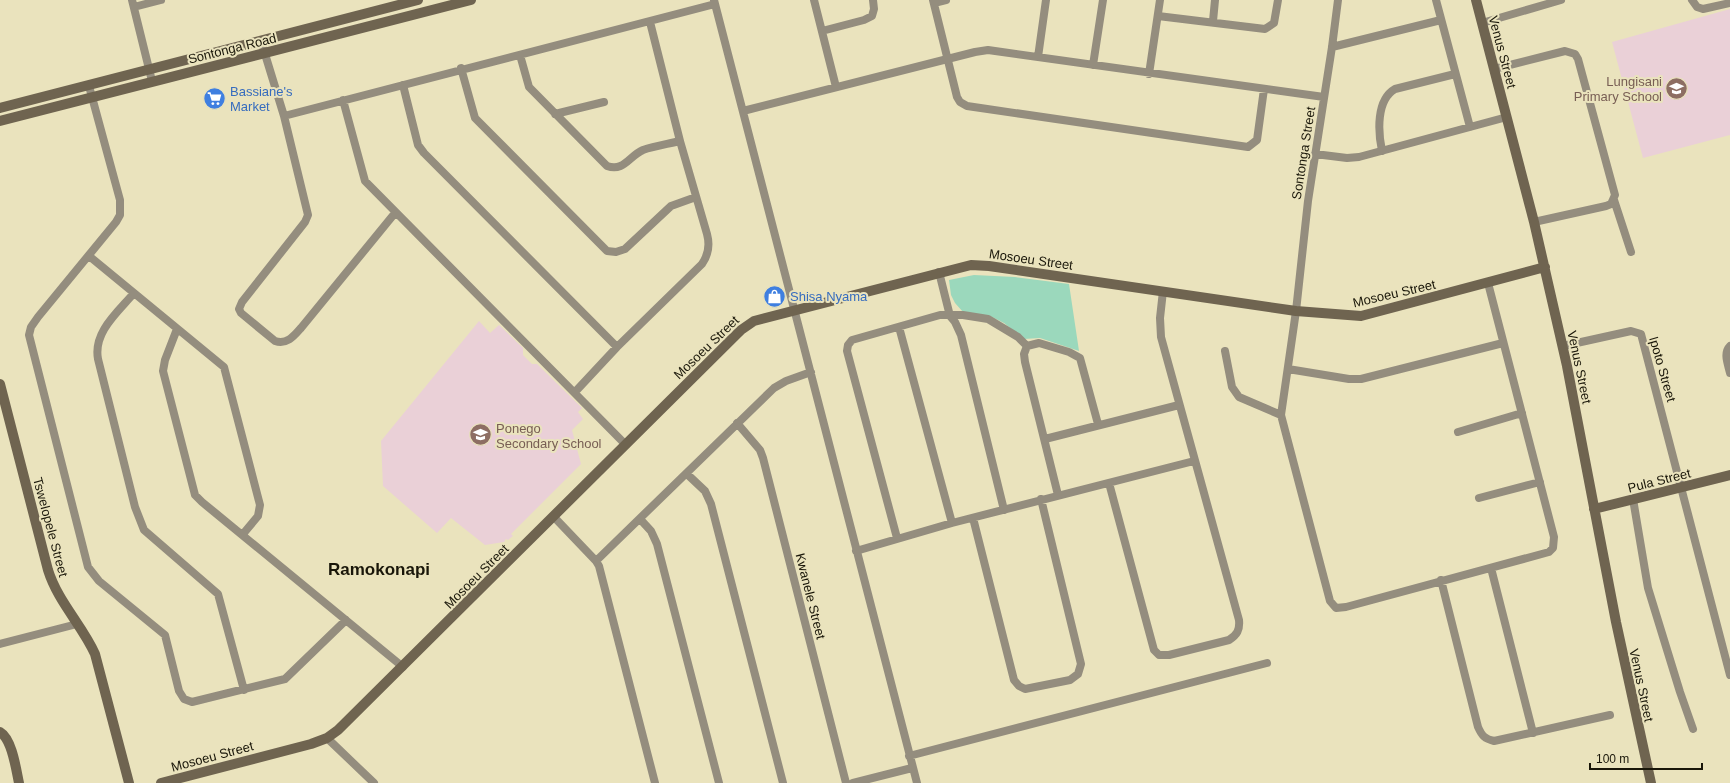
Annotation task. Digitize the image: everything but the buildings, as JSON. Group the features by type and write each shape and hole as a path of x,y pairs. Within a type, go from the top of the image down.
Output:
{"street":[{"path":"152,81 133,4 161,0"},
{"name":"Sontonga Road","path":"0,108 418,0"},
{"name":"Sontonga Road","path":"0,121 265,53 446,3 471,0"},
{"path":"814,0 836,87"},
{"path":"822,31 864,20 872,16 874,9 873,0"},
{"path":"946,0 934,1 957,98 965,106 1244,147 1251,146 1257,140 1264,89"},
{"path":"1038,57 1046,0"},
{"path":"1093,65 1103,0"},
{"path":"1149,74 1160,0"},
{"path":"1213,22 1215,0"},
{"path":"1158,16 1265,29 1274,23 1278,0"},
{"name":"Sontonga Street","path":"1281,415 1296,311 1308,201 1338,0"},
{"path":"1436,0 1470,127"},
{"name":"Venus Street","path":"1476,0 1534,222 1563,346 1616,622 1651,783"},
{"path":"1482,22 1562,0"},
{"path":"1692,0 1697,7 1703,8 1730,3"},
{"path":"284,116 403,85 461,68 520,55 650,22 715,2 917,783"},
{"path":"1332,47 1441,20"},
{"path":"575,392 617,346 705,259 708,249 708,240 680,141 650,22"},
{"path":"261,41 284,116 308,210 308,218 240,305 241,313 275,341 279,342 289,340 301,328 395,213"},
{"path":"743,111 988,50 1149,74 1324,97"},
{"path":"1494,69 1565,51 1575,54 1578,59 1607,165 1615,195 1614,200 1631,252"},
{"path":"520,55 528,86 603,163 612,168 622,166 643,150 680,141"},
{"path":"461,68 475,118 607,251 616,252 625,250 671,206 696,197"},
{"path":"1382,151 1380,128 1383,104 1389,93 1395,89 1455,74"},
{"path":"403,85 418,145 424,153 617,346"},
{"path":"89,86 119,195 120,210 116,222 38,317 31,327 29,335 87,562 91,572 165,635 179,691 184,699 198,702 281,681 289,677 346,620"},
{"path":"343,100 363,178 395,213 575,392 626,445"},
{"path":"555,114 604,102"},
{"path":"1315,154 1347,158 1382,151 1507,117"},
{"path":"1534,222 1606,206 1611,204 1614,200"},
{"path":"89,256 222,364 227,375 260,505 258,516 242,534"},
{"name":"Mosoeu Street","path":"160,783 311,744 327,738 343,726 746,326 754,321 965,266 982,265 1296,311 1361,316 1545,267"},
{"path":"939,272 950,316 955,322 960,335 1004,510"},
{"path":"1225,351 1232,387 1238,397 1281,415 1333,606 1336,608 1346,607 1441,580 1549,552 1553,548 1554,537 1488,283"},
{"path":"1109,483 1154,650 1159,655 1169,655 1229,640 1237,633 1239,629 1239,620 1179,405 1160,330 1163,291"},
{"path":"134,293 101,333 96,352 135,507 144,530 218,594 244,690"},
{"path":"897,538 847,348 849,343 854,339 940,315 973,316 988,319 1018,337 1027,346"},
{"path":"899,326 952,523"},
{"path":"178,329 165,360 163,371 193,491 202,502 403,667"},
{"name":"Ipoto Street","path":"1563,346 1631,331 1640,334 1682,488"},
{"path":"1058,495 1025,362 1024,354 1027,346 1035,343 1043,344 1069,352 1080,358 1098,424"},
{"path":"1288,369 1349,379 1361,379 1503,343"},
{"path":"1730,346 1726,350 1730,374"},
{"path":"596,561 778,385 811,372"},
{"name":"Tswelopele Street","path":"0,384 48,570 59,597 95,654 129,783"},
{"path":"1045,439 1098,424 1179,405"},
{"path":"1458,432 1522,413"},
{"name":"Kwanele Street","path":"737,423 760,450 763,458 846,783"},
{"path":"856,551 952,523 1194,460"},
{"path":"687,474 705,491 711,504 783,783"},
{"name":"Pula Street","path":"1594,509 1730,475"},
{"path":"1479,498 1540,482"},
{"path":"1682,488 1730,675"},
{"path":"973,518 1014,680 1019,686 1025,689 1070,680 1078,674 1081,664 1042,499"},
{"path":"1633,500 1648,588 1680,692 1694,729"},
{"path":"554,517 596,561 601,573 655,783"},
{"path":"640,519 651,531 657,544 719,783"},
{"path":"1491,568 1533,733"},
{"path":"1441,580 1478,727 1481,735 1486,740 1494,741 1610,715"},
{"path":"0,644 77,624"},
{"path":"909,756 1267,662"},
{"path":"0,732 9,744 19,783"},
{"path":"327,738 374,783"},
{"path":"853,783 912,768"}],"shaded area":[{"name":"Lungisani Primary School","path":"1730,9 1730,135 1643,158 1612,42"},
{"name":"Ponego Secondary School","path":"479,321 490,333 499,325 523,348 523,355 532,364 537,364 582,408 578,412 583,419 572,430 581,464 511,534 513,536 508,540 506,539 504,542 485,545 451,518 437,533 383,486 381,441"}],"green space":[{"path":"974,275 1015,277 1069,284 1079,351 1040,338 1024,339 1004,323 990,316 963,312 955,303 951,295 949,280"}],"place":[{"name":"Lungisani Primary School","path":"1677,88"},
{"name":"Bassiane's Market","path":"215,98"},
{"name":"Shisa Nyama","path":"774,296"},
{"name":"Ponego Secondary School","path":"480,435"}],"district":[{"name":"Ramokonapi","path":"379,569"}]}
